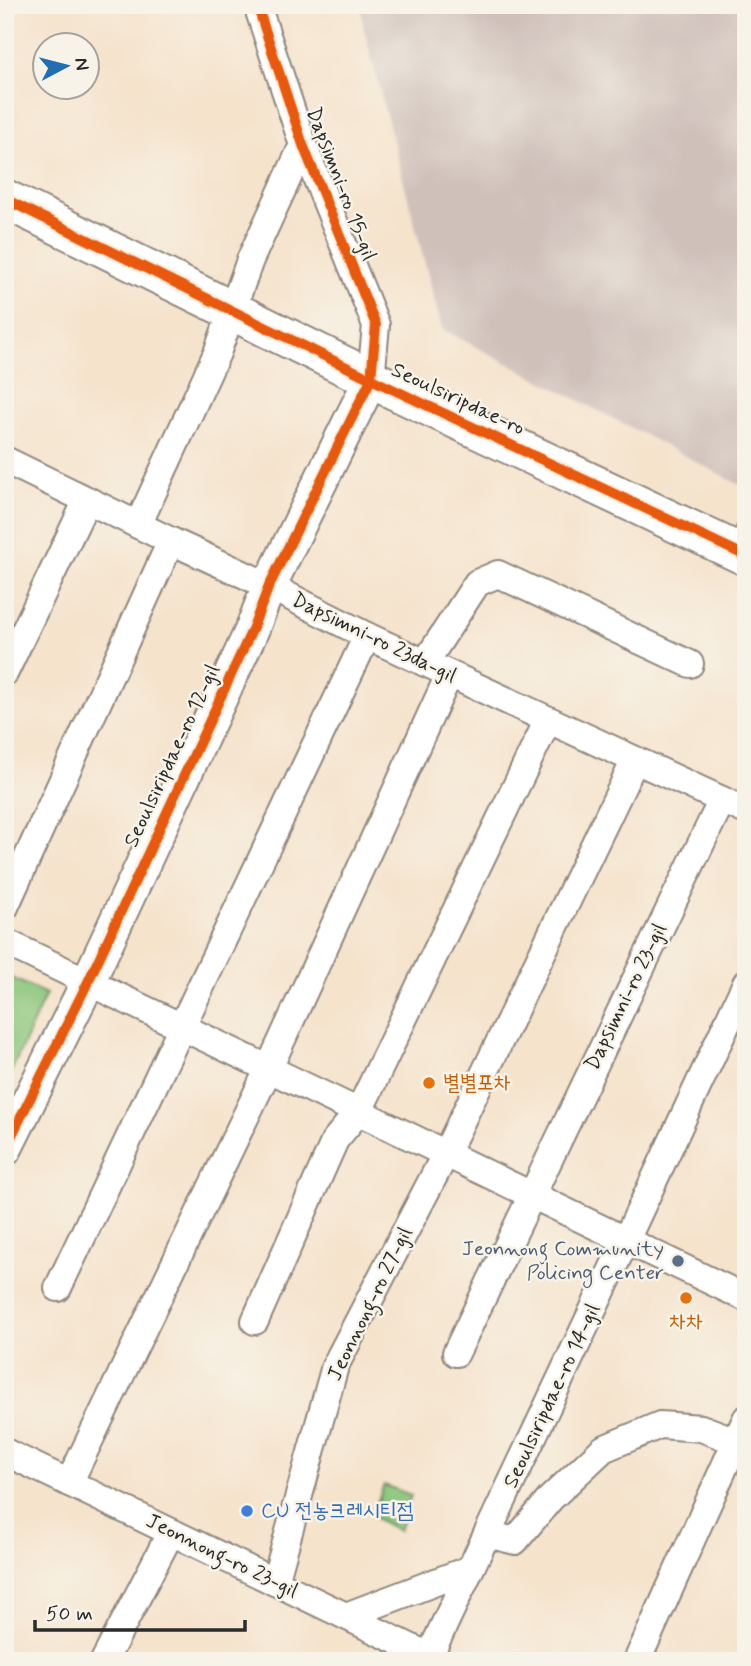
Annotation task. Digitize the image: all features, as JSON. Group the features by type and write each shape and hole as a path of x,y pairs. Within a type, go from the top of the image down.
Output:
{"main road":[{"name":"Seoulsiripdae-ro","path":"5,199 371,379 742,543"}],"street":[{"name":"Dapsimni-ro 15-gil","path":"257,5 303,145 376,325 371,379"},
{"path":"138,525 217,353 250,260 303,145"},
{"name":"Seoulsiripdae-ro 12-gil","path":"5,1149 88,982 251,632 268,586 371,379"},
{"name":"Dapsimni-ro 23da-gil","path":"5,460 449,675 746,811"},
{"path":"5,672 87,500"},
{"path":"5,906 171,541"},
{"path":"425,663 477,583 498,574 690,664"},
{"path":"58,1288 367,636"},
{"path":"69,1483 269,1068 449,675"},
{"path":"255,1321 335,1140 359,1111 548,720"},
{"path":"446,1153 635,760"},
{"name":"Dapsimni-ro 23-gil","path":"531,1194 722,800"},
{"path":"5,942 746,1298"},
{"name":"Seoulsiripdae-ro 14-gil","path":"432,1659 470,1569 746,984"},
{"name":"Jeonnong-ro 27-gil","path":"275,1582 335,1366 446,1153"},
{"path":"456,1353 531,1194"},
{"path":"487,1534 515,1541 551,1498 603,1449 660,1425 741,1430 637,1661"},
{"name":"Jeonnong-ro 23-gil","path":"5,1452 432,1659"},
{"path":"104,1661 171,1532"},
{"path":"346,1616 470,1569"}],"shaded area":[{"path":"361,5 746,5 746,488 442,329 363,25"}],"green space":[{"path":"5,975 46,994 5,1085"},
{"path":"384,1485 411,1495 399,1531 372,1516"}],"cycle path":[{"path":"5,1149 88,982 251,632 269,586 371,379 376,325 303,145 257,5"},
{"path":"5,199 371,379 746,556"}],"place":[{"name":"별별포차","path":"429,1083"},
{"name":"Jeonnong Community Policing Center","path":"678,1261"},
{"name":"차차","path":"686,1298"},
{"name":"CU 전농크레시티점","path":"247,1511"}]}
